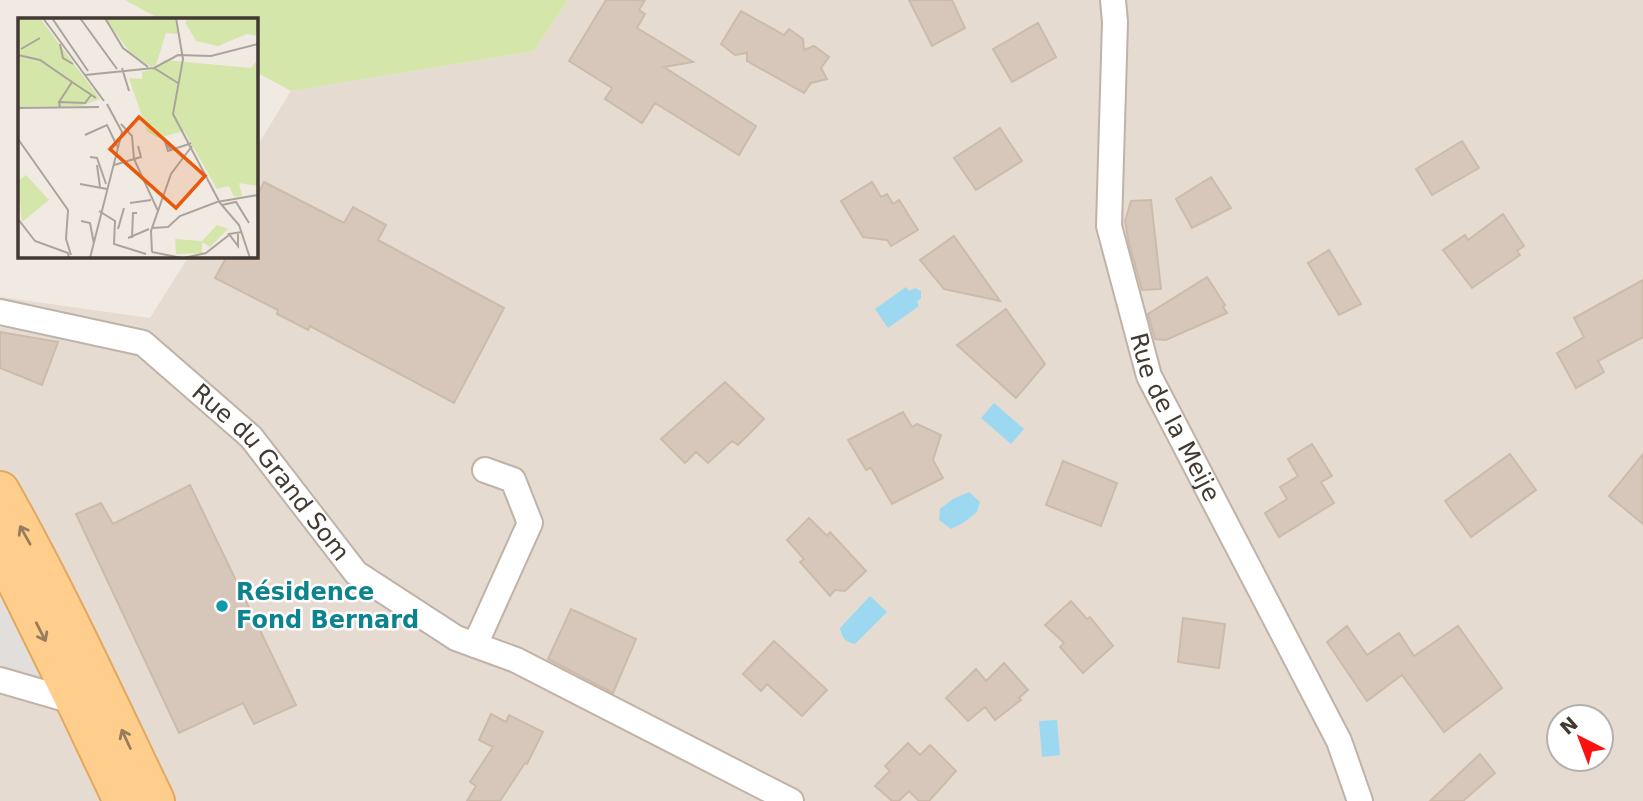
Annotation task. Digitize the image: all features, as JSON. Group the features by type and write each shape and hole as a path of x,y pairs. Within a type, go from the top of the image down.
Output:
{"main road":[{"path":"0,491 58,599 123,801"},
{"path":"0,548 155,801"}],"street":[{"name":"Rue de la Meije","path":"1113,0 1115,22 1109,226 1149,376 1339,741 1360,801"},
{"name":"Rue du Grand Som","path":"0,312 143,343 251,437 356,573 456,638 516,660 791,801"},
{"path":"475,645 530,523 513,480 485,470"},
{"path":"0,680 89,696"}],"shaded area":[{"path":"568,0 1643,0 1643,801 0,801 0,297 150,318 188,257 257,257 257,146 291,91 534,51"},
{"path":"0,588 53,680 0,664"}],"green space":[{"path":"125,0 568,0 534,51 291,91 257,73 257,18 158,18"}],"water":[{"path":"906,287 909,291 915,288 921,291 921,298 917,302 919,306 888,328 875,309"},
{"path":"994,403 1024,429 1011,444 981,418"},
{"path":"969,492 980,502 977,512 951,529 939,520 940,509"},
{"path":"870,596 887,612 855,644 846,641 840,628"},
{"path":"1057,720 1060,755 1042,757 1039,721"}],"building":[{"path":"606,0 645,0 639,10 645,14 637,28 693,62 664,67 756,126 739,155 655,103 642,123 605,99 612,88 569,61"},
{"path":"909,0 952,0 965,28 932,46"},
{"path":"741,11 784,35 789,29 803,39 804,50 814,46 829,57 821,68 827,79 811,83 804,93 747,61 747,53 735,55 721,44"},
{"path":"1038,23 1056,57 1012,82 993,49"},
{"path":"1000,128 1022,161 976,190 954,158"},
{"path":"1462,141 1479,168 1432,195 1416,169"},
{"path":"1211,177 1231,208 1192,228 1176,199"},
{"path":"264,182 344,223 353,207 386,225 378,240 504,308 454,403 310,326 308,330 277,314 278,310 215,278 226,257 257,257 257,196"},
{"path":"872,182 881,197 887,194 893,204 899,200 918,230 891,246 887,240 863,237 841,201"},
{"path":"1151,200 1161,289 1142,290 1125,221 1131,201"},
{"path":"1503,214 1524,246 1517,251 1520,255 1472,288 1443,250 1465,235 1468,240"},
{"path":"954,236 1000,301 944,289 920,260"},
{"path":"1329,250 1361,304 1339,315 1308,263"},
{"path":"1207,277 1225,305 1223,307 1227,313 1166,340 1155,339 1148,314"},
{"path":"1643,280 1643,337 1598,361 1604,372 1576,388 1557,353 1584,337 1574,318"},
{"path":"1006,309 1045,364 1016,398 957,345"},
{"path":"0,332 58,342 42,385 0,368"},
{"path":"725,382 764,419 738,445 732,441 708,463 696,452 685,463 661,439"},
{"path":"903,412 912,427 917,424 941,435 933,460 943,478 892,504 871,468 866,470 848,440"},
{"path":"1312,444 1332,476 1321,482 1334,503 1279,537 1265,513 1287,499 1280,487 1298,476 1288,459"},
{"path":"1510,454 1536,490 1471,537 1445,501"},
{"path":"1643,454 1643,524 1609,496"},
{"path":"1063,461 1117,483 1101,526 1046,505"},
{"path":"190,485 296,705 254,724 243,703 179,733 76,514 101,503 113,524"},
{"path":"809,518 827,536 830,532 866,571 845,591 835,590 830,596 800,562 804,559 787,540"},
{"path":"1071,601 1087,619 1090,617 1113,646 1083,673 1060,647 1064,643 1045,625"},
{"path":"571,609 636,639 613,693 548,659"},
{"path":"1183,618 1225,624 1219,668 1178,662"},
{"path":"1347,626 1367,655 1399,633 1414,656 1458,626 1502,688 1444,732 1402,675 1367,701 1327,642"},
{"path":"774,641 827,690 802,716 767,684 761,691 743,674"},
{"path":"1004,663 1028,690 1019,698 1021,700 995,720 985,707 968,721 946,698 976,669 986,681"},
{"path":"491,714 506,722 509,715 543,732 527,764 525,763 500,801 467,801 476,786 470,782 493,747 479,740"},
{"path":"908,743 920,755 930,745 956,771 929,801 919,801 909,791 899,801 892,801 875,786 890,771 885,766"},
{"path":"1480,754 1495,773 1463,801 1430,801"}],"place":[{"name":"Résidence Fond Bernard","path":"222,606"}]}
